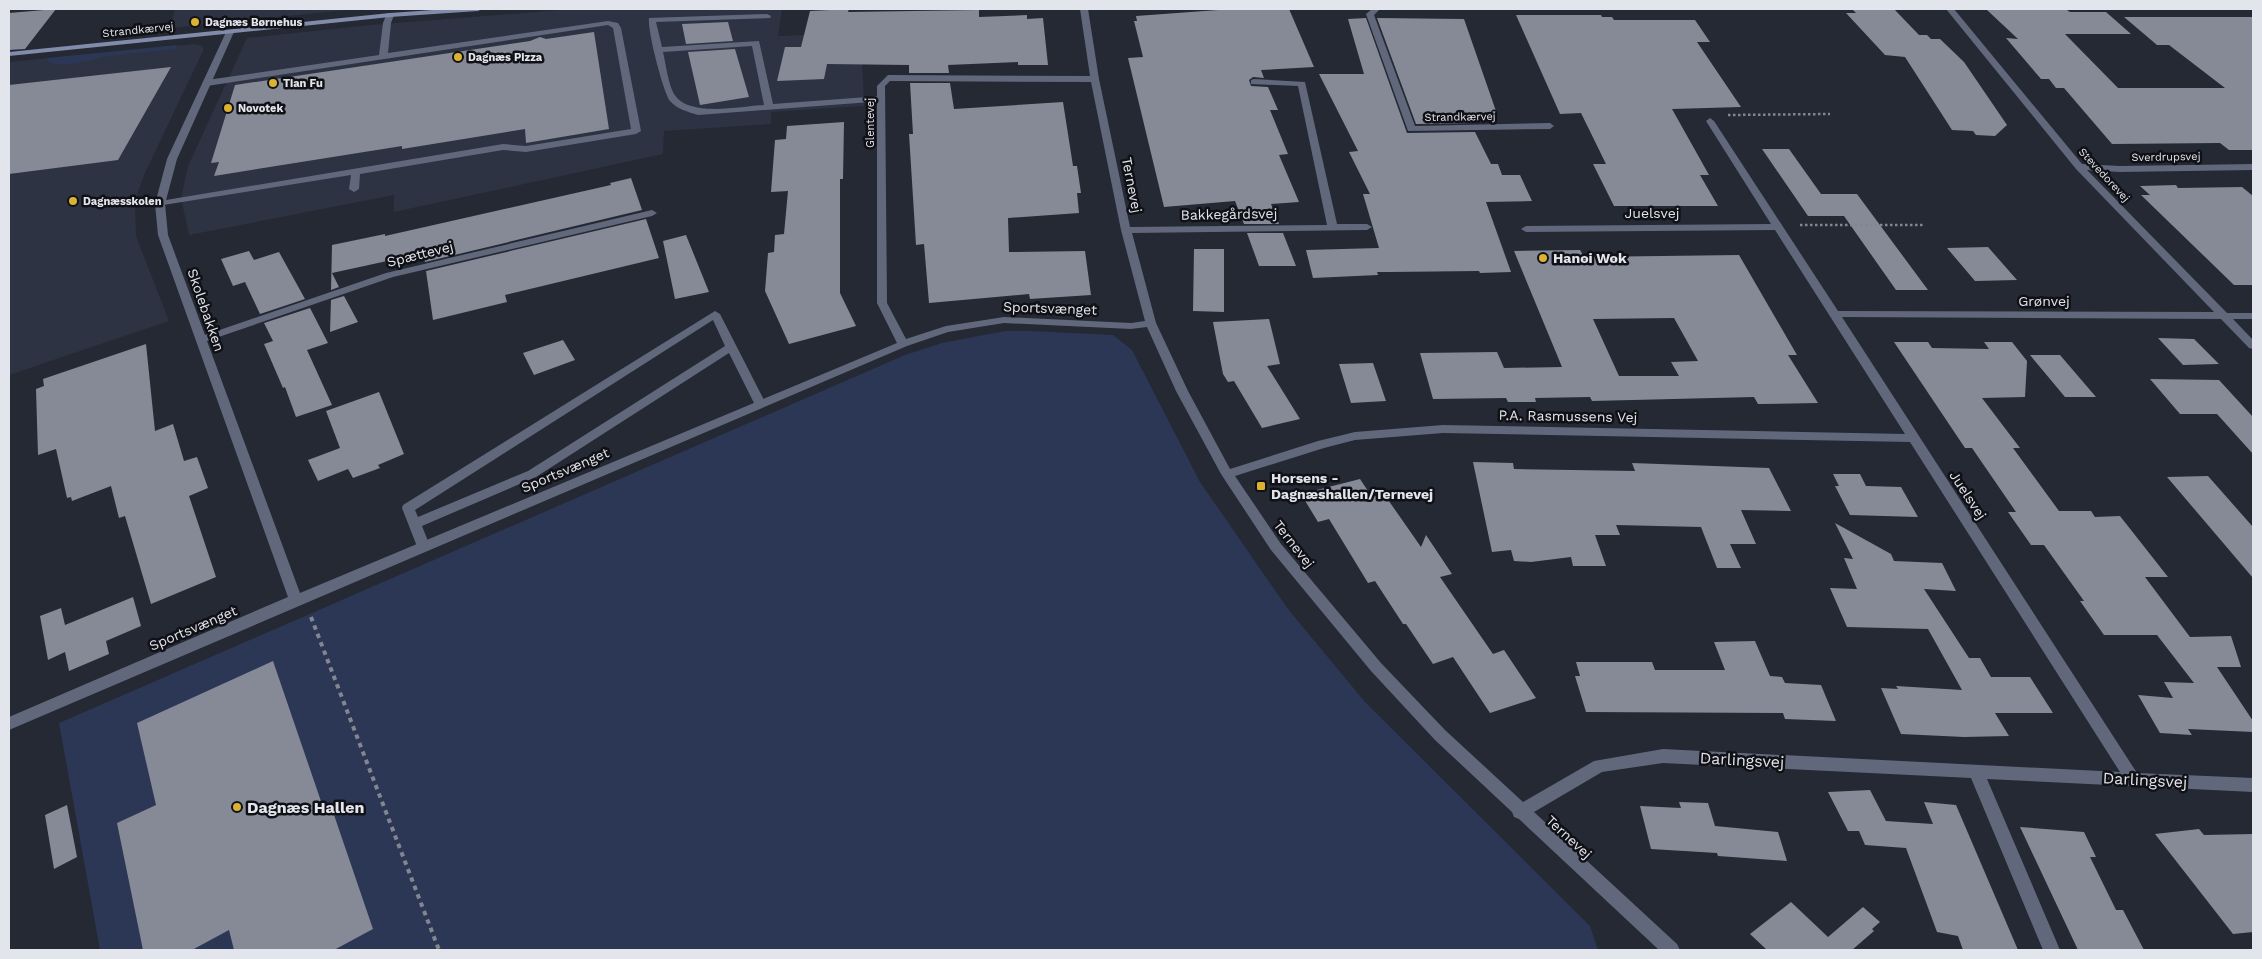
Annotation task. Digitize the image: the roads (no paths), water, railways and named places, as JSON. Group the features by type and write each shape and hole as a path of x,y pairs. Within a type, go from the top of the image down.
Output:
{"main road":[{"name":"Strandkærvej","path":"9,54 390,15 478,9"}],"street":[{"name":"Ternevej","path":"1084,9 1095,79 1126,230 1151,323 1182,391 1227,474 1276,547 1376,667 1440,735 1661,947"},
{"name":"Strandkærvej","path":"1376,9 1370,14 1411,129 1550,126"},
{"name":"Stevedorevej","path":"1950,9 2079,167 2253,346"},
{"path":"383,57 387,23 390,15"},
{"path":"767,16 652,20 668,90 672,99 683,107 698,112 881,100"},
{"path":"160,204 503,147 526,149 636,131 617,28 612,24 207,83"},
{"name":"Skolebakken","path":"230,32 176,147 160,204 163,235 296,600"},
{"path":"659,50 756,44 769,107"},
{"name":"Glentevej","path":"903,344 882,303 881,86 888,78 1095,79"},
{"path":"1254,82 1302,84 1332,226"},
{"name":"Juelsvej","path":"1710,121 2133,779"},
{"name":"Sverdrupsvej","path":"2079,167 2120,169 2253,167"},
{"path":"354,189 356,171"},
{"name":"Spættevej","path":"200,340 390,275 652,214"},
{"name":"Bakkegårdsvej","path":"1126,230 1367,226"},
{"name":"Juelsvej","path":"1526,229 1779,227"},
{"path":"423,546 408,508 715,314 760,404"},
{"name":"Grønvej","path":"1834,314 2253,316"},
{"name":"Sportsvænget","path":"9,724 423,546 903,344 946,329 1004,320 1131,326 1151,323"},
{"path":"414,524 532,474 731,347"},
{"name":"P.A. Rasmussens Vej","path":"1227,474 1322,444 1355,436 1443,429 1914,438"},
{"name":"Darlingsvej","path":"1520,812 1599,766 1663,756 2253,785"},
{"path":"1976,772 2051,950"}],"place":[{"name":"Dagnæs Børnehus","path":"195,22"},
{"name":"Dagnæs Pizza","path":"458,57"},
{"name":"Tian Fu","path":"273,83"},
{"name":"Novotek","path":"228,108"},
{"name":"Dagnæsskolen","path":"73,201"},
{"name":"Hanoi Wok","path":"1543,258"},
{"name":"Horsens - Dagnæshallen/Ternevej","path":"1261,486"},
{"name":"Dagnæs Hallen","path":"237,807"}]}
